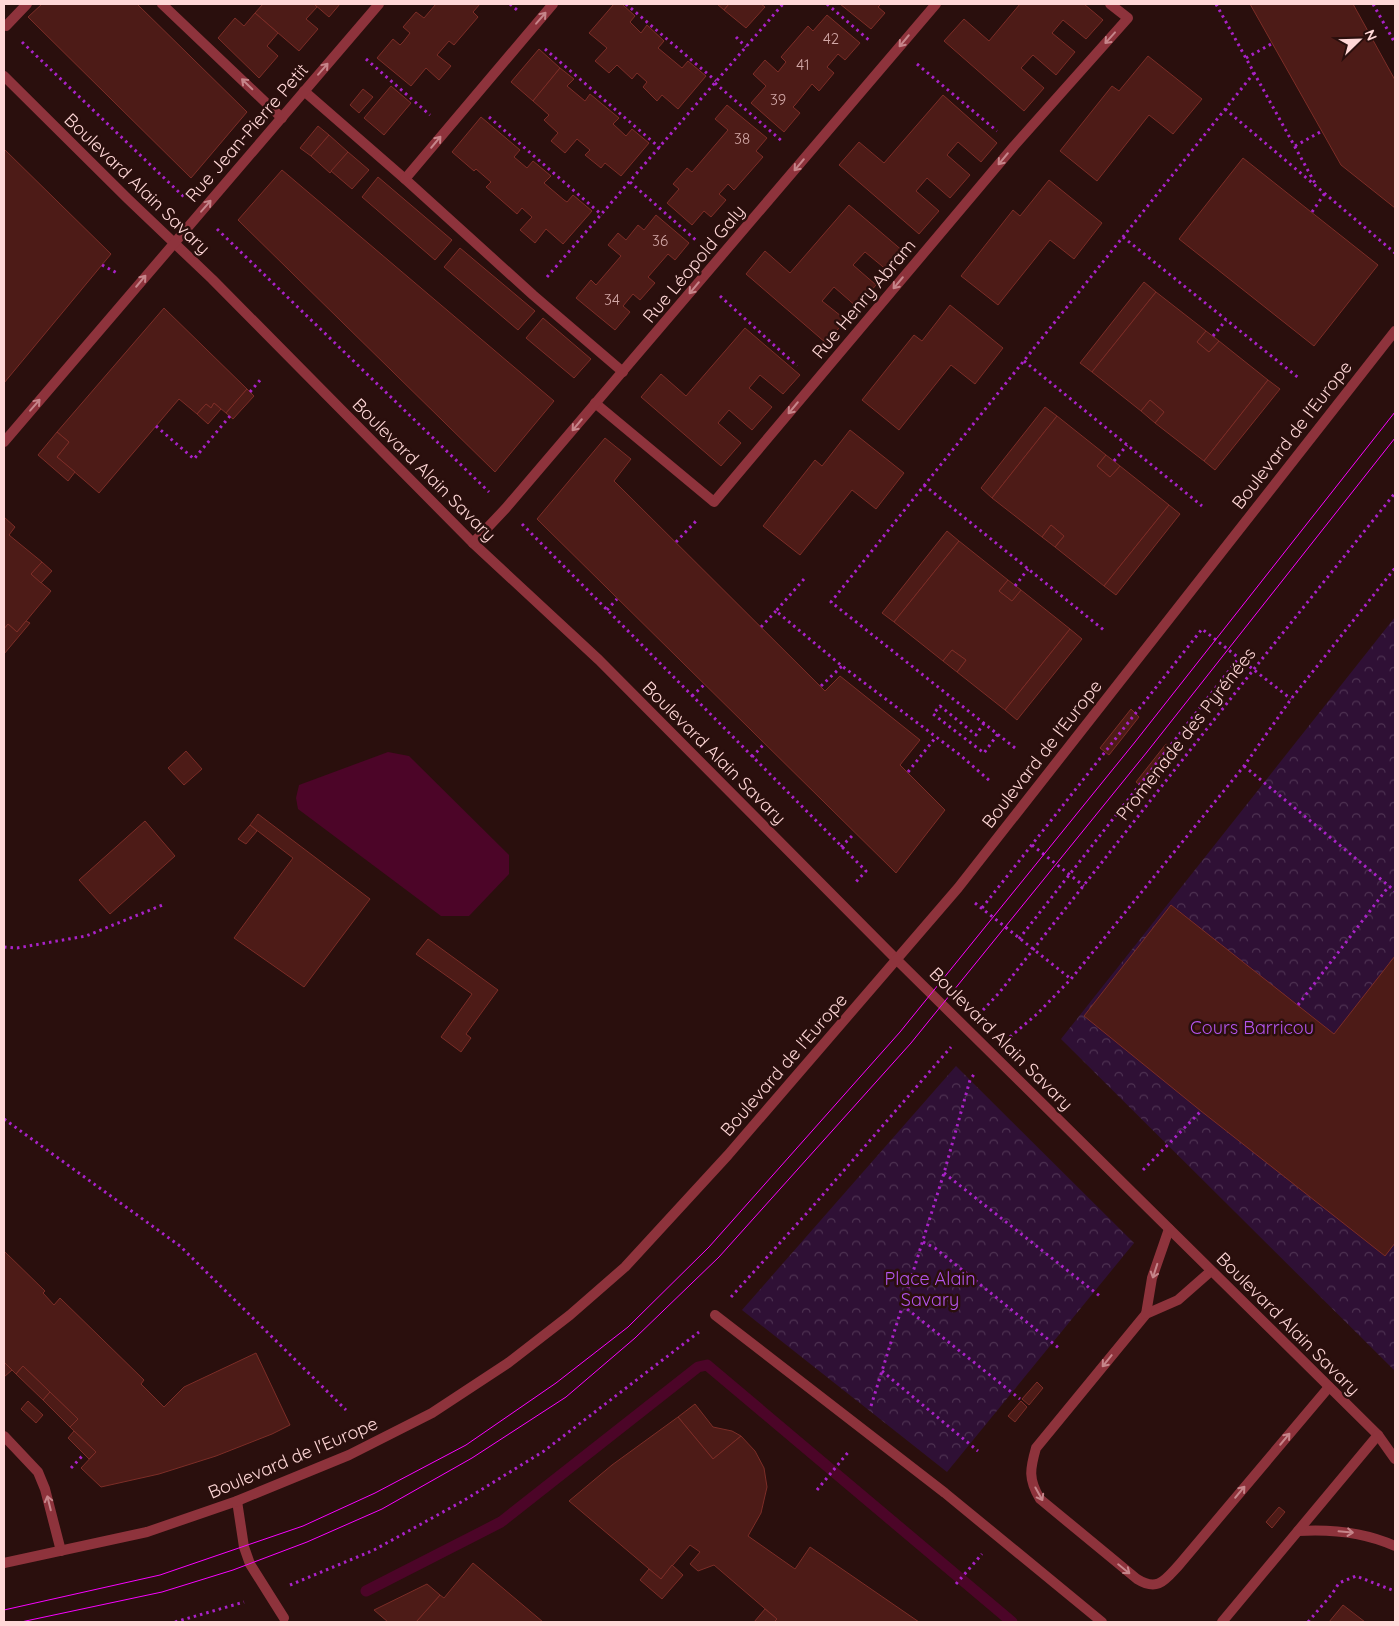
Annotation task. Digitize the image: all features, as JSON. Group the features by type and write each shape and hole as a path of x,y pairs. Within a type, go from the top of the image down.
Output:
{"street":[{"path":"6,26 27,4"},
{"path":"162,4 282,118"},
{"name":"Rue Jean-Pierre Petit","path":"4,442 379,4"},
{"path":"405,179 553,4"},
{"name":"Rue Léopold Galy","path":"473,542 506,508 936,4"},
{"name":"Rue Henry Abram","path":"714,502 1014,146 1128,18 1110,4"},
{"name":"Boulevard Alain Savary","path":"4,76 174,242 473,542 599,660 897,960 1378,1435 1395,1459"},
{"path":"304,92 405,179 533,295 623,372"},
{"name":"Boulevard de l'Europe","path":"4,1563 147,1532 237,1501 349,1456 432,1413 508,1363 625,1267 728,1155 958,888 1395,331"},
{"path":"595,404 714,502"},
{"path":"1146,1314 1152,1278 1169,1229"},
{"path":"1211,1271 1178,1300 1146,1314 1036,1448 1030,1471 1031,1480 1040,1498 1086,1539 1136,1579 1145,1584 1158,1584 1168,1578 1329,1386"},
{"path":"715,1315 945,1493 1102,1622"},
{"path":"1222,1622 1378,1435"},
{"path":"4,1436 38,1472 45,1489 61,1551"},
{"path":"237,1501 244,1547 250,1564 284,1618"},
{"path":"1298,1531 1320,1529 1355,1533 1395,1546"}],"path":[{"path":"626,4 783,142"},
{"path":"549,275 783,4"},
{"path":"827,4 870,41"},
{"path":"1216,4 1317,187"},
{"path":"1373,4 1395,43"},
{"path":"6,26 156,170"},
{"path":"736,37 746,47"},
{"path":"1246,58 1273,44"},
{"path":"540,45 660,148"},
{"path":"366,59 437,121"},
{"path":"917,64 1014,146"},
{"path":"1015,748 832,602 1254,73"},
{"path":"1225,109 1395,253"},
{"path":"482,112 602,215"},
{"path":"1294,146 1322,131"},
{"path":"630,182 698,242"},
{"path":"1312,212 1325,193"},
{"path":"220,232 486,490"},
{"path":"1123,237 1300,379"},
{"path":"102,265 119,274"},
{"path":"720,296 814,382"},
{"path":"1213,336 1226,320"},
{"path":"1024,361 1202,506"},
{"path":"250,392 261,379"},
{"path":"156,426 194,459 230,416"},
{"path":"1114,461 1127,445"},
{"path":"924,485 1105,632"},
{"name":"Promenade des Pyrénées","path":"978,1016 999,993 1395,493"},
{"path":"676,542 714,502"},
{"path":"539,541 866,871"},
{"path":"1004,1042 1037,1014 1071,979 1244,766 1291,699 1395,568"},
{"path":"1015,586 1028,569"},
{"path":"761,626 804,579"},
{"path":"607,610 617,599"},
{"path":"776,610 842,666 936,737 990,781"},
{"path":"982,908 1202,629 1291,699"},
{"path":"1018,939 1239,658"},
{"path":"821,686 842,666"},
{"path":"692,696 705,684"},
{"path":"984,723 976,735 940,706 934,714 984,754 998,734"},
{"path":"908,772 936,737"},
{"path":"752,757 765,743"},
{"path":"1244,766 1395,891"},
{"path":"841,847 854,834"},
{"path":"1032,845 1084,886"},
{"path":"1298,1005 1389,886"},
{"path":"958,888 1018,939 1071,979"},
{"path":"4,947 17,948 86,936 165,904"},
{"path":"175,1622 268,1594 374,1550 463,1501 544,1450 697,1334 807,1213 950,1048"},
{"path":"864,1430 944,1173 970,1080 975,1073"},
{"path":"1139,1174 1201,1111"},
{"path":"4,1119 180,1246 346,1410"},
{"path":"944,1173 1101,1297"},
{"path":"923,1242 935,1248 1060,1349"},
{"path":"902,1305 1020,1399"},
{"path":"882,1371 978,1451"},
{"path":"71,1468 84,1454"},
{"path":"817,1490 845,1457"},
{"path":"956,1584 974,1563"},
{"path":"1308,1622 1332,1594 1339,1582 1356,1576 1392,1590 1395,1589"}],"green space":[{"name":"Cours Barricou","path":"1395,617 1395,1371 1061,1039"},
{"name":"Place Alain Savary","path":"956,1066 1134,1243 947,1472 742,1310"}],"shaded area":[{"path":"388,752 409,756 509,855 509,874 469,916 441,916 298,809 296,798 299,785"}],"building":[{"path":"42,4 137,4 247,112 191,178 28,17"},
{"path":"263,4 314,4 317,7 306,19 318,29 299,51 255,13"},
{"path":"314,4 340,4 329,17"},
{"path":"436,4 480,4 473,12 478,17 454,45 449,41 437,55 451,66 439,80 426,68 411,86 377,58 393,39 400,45 403,42 410,33 403,27 416,12 424,18"},
{"path":"614,4 622,4 635,16 630,22 641,33 647,25 664,41 658,48 682,68 688,61 706,76 678,109 662,95 657,101 643,87 647,82 637,73 632,79 617,65 609,73 595,61 607,48 589,33"},
{"path":"717,4 729,4 724,10"},
{"path":"729,4 761,4 765,7 746,28 724,10"},
{"path":"840,4 881,4 878,7 885,13 871,29"},
{"path":"1020,4 1084,4 1103,20 1086,39 1063,20 1052,33 1075,52 1056,75 1033,55 1021,68 1044,88 1024,111 944,41 964,19 989,41"},
{"path":"1250,4 1353,4 1395,80 1395,208 1341,165"},
{"path":"255,13 278,33 267,46 278,56 259,78 218,38 235,18 244,26"},
{"path":"827,15 860,43 845,60 838,54 827,67 834,73 819,91 812,84 793,107 800,113 784,132 751,103 766,86 753,74 765,60 778,72 786,62 781,57 808,26 813,31"},
{"path":"539,49 560,68 533,101 511,82"},
{"path":"1148,56 1202,99 1173,134 1149,115 1097,181 1060,151 1112,86 1119,91"},
{"path":"560,68 574,79 567,86 585,101 590,94 619,118 613,124 626,136 632,129 649,143 621,176 605,163 601,168 585,155 590,150 577,139 565,153 551,141 558,133 544,120 549,115 533,101"},
{"path":"391,86 411,103 384,135 364,118"},
{"path":"363,89 373,97 359,113 350,105"},
{"path":"943,95 997,143 981,162 958,142 947,155 970,175 950,198 927,178 916,191 939,211 919,234 839,165 859,142 884,163"},
{"path":"727,105 767,138 756,151 763,157 734,190 728,184 719,194 726,200 711,217 704,211 692,225 667,203 679,189 673,184 687,168 692,172 728,130 715,119"},
{"path":"481,117 520,150 514,157 527,168 533,161 551,176 544,183 564,200 567,202 573,195 592,211 563,244 546,229 535,243 520,230 532,217 522,208 517,214 486,187 491,182 476,169 474,171 452,152"},
{"path":"318,126 329,135 311,156 300,148"},
{"path":"329,135 348,152 330,173 311,156"},
{"path":"4,149 111,254 4,383"},
{"path":"348,152 369,170 352,189 331,171"},
{"path":"1243,158 1378,265 1314,346 1179,239"},
{"path":"282,170 554,401 495,472 238,220"},
{"path":"378,177 452,240 435,260 362,197"},
{"path":"1049,180 1102,223 1074,259 1050,240 998,305 961,276 1013,210 1020,216"},
{"path":"849,205 904,252 888,271 865,252 853,265 876,285 857,307 834,287 822,301 846,320 826,343 746,274 765,251 790,273"},
{"path":"656,215 689,243 675,260 668,254 648,277 655,283 640,300 633,294 623,306 630,312 615,330 576,298 591,280 596,285 621,256 608,245 618,233 626,240 638,225 644,230"},
{"path":"460,248 535,311 518,330 444,267"},
{"path":"1144,282 1156,292 1092,372 1080,363"},
{"path":"1156,292 1206,331 1197,342 1209,352 1219,341 1268,380 1204,461 1155,423 1164,412 1150,400 1141,411 1092,372"},
{"path":"950,305 1003,348 975,384 951,365 899,430 862,400 914,335 922,341"},
{"path":"164,308 247,389 226,413 214,403 211,408 206,404 197,414 179,399 99,493 57,457 69,442 57,432"},
{"path":"543,318 591,359 574,378 526,338"},
{"path":"745,328 800,375 783,394 760,375 749,388 772,407 752,430 729,410 718,423 741,443 721,466 641,397 661,374 686,396"},
{"path":"1206,331 1219,341 1209,352 1197,342"},
{"path":"1268,380 1280,389 1215,470 1204,461"},
{"path":"247,389 254,396 233,419 226,413"},
{"path":"1150,400 1164,412 1155,423 1141,411"},
{"path":"214,403 221,409 208,424 197,414 206,404 211,408"},
{"path":"1045,407 1057,416 992,498 981,488"},
{"path":"1057,416 1106,455 1097,466 1110,477 1120,466 1169,505 1104,586 1055,547 1064,536 1051,525 1042,537 992,498"},
{"path":"850,430 904,473 876,509 852,490 800,555 763,526 815,460 822,466"},
{"path":"57,432 69,442 57,457 75,472 68,481 38,455"},
{"path":"605,438 631,459 614,481 825,691 840,676 920,740 900,765 945,810 896,873 537,519"},
{"path":"1106,455 1120,466 1110,477 1097,466"},
{"path":"1169,505 1180,514 1116,595 1104,586"},
{"path":"4,517 15,527 9,535 42,562 31,574 51,591 17,632 8,624 4,629"},
{"path":"1051,525 1064,536 1055,547 1042,537"},
{"path":"947,531 959,541 894,622 882,613"},
{"path":"959,541 1008,580 999,591 1012,601 1021,590 1070,629 1005,710 957,672 966,660 952,650 943,661 894,622"},
{"path":"42,562 52,571 41,583 31,574"},
{"path":"1008,580 1021,590 1012,601 999,591"},
{"path":"26,621 30,623 4,654 4,629 8,624 17,632"},
{"path":"1070,629 1082,639 1017,720 1005,710"},
{"path":"952,650 966,660 957,672 943,661"},
{"path":"1131,709 1139,717 1109,755 1100,748"},
{"path":"1166,744 1175,751 1145,789 1136,782"},
{"path":"186,751 202,769 184,785 168,768"},
{"path":"258,814 370,899 304,987 234,938 293,858 250,825"},
{"path":"145,821 175,856 110,914 79,880"},
{"path":"250,825 257,831 246,844 238,839"},
{"path":"1171,905 1334,1034 1395,956 1395,1243 1385,1256 1084,1016"},
{"path":"428,939 498,990 466,1034 471,1038 461,1052 441,1037 472,994 416,954"},
{"path":"4,1251 45,1291 43,1293 54,1305 60,1298 144,1380 141,1384 164,1407 184,1387 256,1353 290,1425 216,1456 159,1474 101,1487 81,1468 96,1452 70,1427 78,1419 23,1366 16,1374 4,1362"},
{"path":"4,1362 12,1370 4,1377"},
{"path":"23,1366 50,1392 43,1400 16,1374"},
{"path":"1037,1382 1043,1388 1029,1405 1022,1399"},
{"path":"50,1392 78,1419 70,1427 43,1400"},
{"path":"28,1401 43,1415 36,1423 21,1409"},
{"path":"1021,1401 1027,1407 1015,1422 1008,1416"},
{"path":"695,1404 713,1427 732,1431 741,1436 713,1459 678,1417"},
{"path":"678,1417 713,1459 741,1436 755,1451 764,1468 767,1487 761,1513 748,1536 795,1569 810,1547 919,1622 774,1622 777,1619 714,1565 698,1571 690,1564 700,1552 690,1545 661,1579 569,1501 612,1465"},
{"path":"74,1431 96,1452 89,1459 68,1438"},
{"path":"1279,1507 1285,1512 1272,1528 1266,1522"},
{"path":"473,1563 543,1622 416,1622 440,1595 444,1598"},
{"path":"672,1565 683,1575 662,1599 640,1580 649,1569 661,1579"},
{"path":"427,1584 440,1595 416,1622 388,1622 374,1610"},
{"path":"1343,1605 1365,1622 1329,1622"},
{"path":"765,1609 777,1619 774,1622 754,1622"}],"waterway":[{"path":"366,1591 501,1522 698,1367 707,1365 1012,1622"}],"tram line":[{"path":"4,1610 160,1575 303,1526 375,1493 466,1445 556,1383 628,1327 709,1247 900,1032 1135,742 1395,412"},
{"path":"21,1622 162,1592 233,1570 307,1542 382,1509 472,1458 566,1397 635,1338 719,1257 911,1043 1147,752 1395,438"}]}
